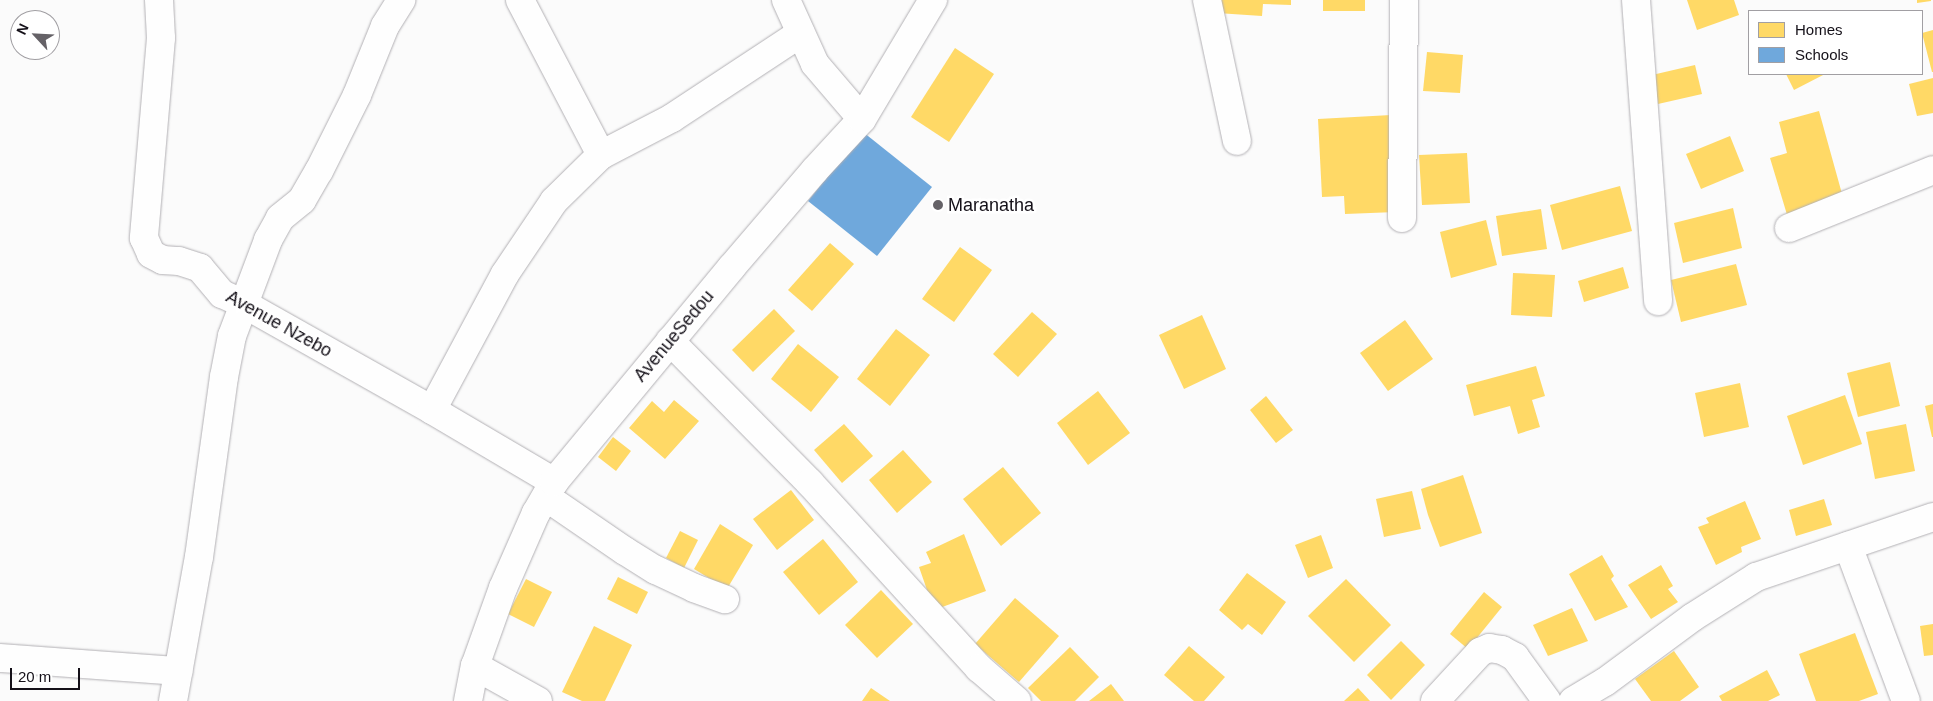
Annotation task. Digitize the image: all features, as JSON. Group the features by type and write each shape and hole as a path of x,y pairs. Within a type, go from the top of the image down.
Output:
{"street":[{"name":"Avenue Nzebo","path":"159,0 161,38 144,238 151,254 163,260 179,261 200,268 222,294 244,304 432,410 550,489 624,551 656,570 694,588 726,599"},
{"path":"173,701 200,557 224,377 232,336 268,240 280,218 302,200 320,171 356,95 385,26 402,0"},
{"path":"520,0 601,155"},
{"path":"786,0 815,64 862,119"},
{"name":"AvenueSedou","path":"468,701 475,666 504,588 536,513 550,489 670,340 815,170 862,119 933,0"},
{"path":"1207,0 1237,142"},
{"path":"1402,218 1404,0"},
{"path":"1636,0 1658,301"},
{"path":"432,410 505,274 554,201 601,155 672,118 801,33"},
{"path":"1789,228 1933,170"},
{"path":"670,340 810,483 979,668 1017,701"},
{"path":"1573,701 1605,682 1693,617 1756,578 1933,518"},
{"path":"1848,546 1906,701"},
{"path":"1435,701 1480,652 1489,648 1502,650 1514,657 1547,701"},
{"path":"0,658 179,671"},
{"path":"475,666 538,701"}],"building: Homes":[{"path":"1217,0 1291,0 1291,5 1263,4 1262,16 1217,13"},
{"path":"1323,0 1365,0 1365,11 1323,11"},
{"path":"1687,0 1734,0 1739,15 1697,30"},
{"path":"1917,0 1931,0 1931,1 1917,3"},
{"path":"1933,30 1933,72 1923,37 1923,33"},
{"path":"955,48 994,74 949,142 911,117"},
{"path":"1427,52 1463,55 1460,93 1423,91"},
{"path":"1695,65 1702,94 1658,104 1652,75"},
{"path":"1786,75 1823,75 1794,90"},
{"path":"1933,78 1933,113 1917,116 1909,84"},
{"path":"1819,111 1844,201 1788,218 1770,158 1787,153 1779,122"},
{"path":"1391,115 1396,212 1345,214 1344,196 1322,197 1318,119"},
{"path":"1730,136 1744,171 1701,189 1686,154"},
{"path":"1467,153 1470,203 1422,205 1419,155"},
{"path":"1620,186 1632,231 1562,250 1550,205"},
{"path":"1733,208 1742,248 1683,263 1674,223"},
{"path":"1541,209 1547,249 1502,256 1496,216"},
{"path":"1486,220 1497,265 1451,278 1440,232"},
{"path":"830,243 854,264 812,311 788,290"},
{"path":"960,247 992,270 954,322 922,299"},
{"path":"1736,264 1747,305 1681,322 1671,280"},
{"path":"1623,267 1629,288 1584,302 1578,281"},
{"path":"1513,273 1555,275 1552,317 1511,315"},
{"path":"774,309 795,331 753,372 732,350"},
{"path":"1032,312 1057,334 1018,377 993,354"},
{"path":"1202,315 1226,369 1184,389 1159,335"},
{"path":"1405,320 1433,359 1388,391 1360,353"},
{"path":"896,329 930,355 890,406 857,379"},
{"path":"798,344 839,377 811,412 771,379"},
{"path":"1890,362 1900,406 1858,417 1847,373"},
{"path":"1536,366 1545,396 1532,400 1540,427 1518,434 1510,406 1474,416 1466,385"},
{"path":"1740,383 1749,427 1704,437 1695,393"},
{"path":"1098,391 1130,433 1088,465 1057,423"},
{"path":"1845,395 1862,444 1803,465 1787,416"},
{"path":"1266,396 1293,430 1276,443 1250,410"},
{"path":"674,400 699,421 665,459 629,428 652,401 664,412"},
{"path":"1933,404 1933,437 1932,437 1925,406"},
{"path":"844,424 873,456 842,483 814,450"},
{"path":"1906,424 1915,471 1875,479 1866,432"},
{"path":"613,437 631,451 616,471 598,457"},
{"path":"903,450 932,482 897,513 869,480"},
{"path":"1003,467 1041,513 1001,546 963,499"},
{"path":"1463,475 1482,533 1440,547 1421,489"},
{"path":"791,490 814,520 777,550 753,519"},
{"path":"1412,491 1421,529 1384,537 1376,499"},
{"path":"1824,499 1832,525 1796,536 1789,510"},
{"path":"1745,501 1761,539 1741,547 1742,552 1716,565 1698,527 1709,523 1706,518"},
{"path":"720,524 753,545 727,589 694,569"},
{"path":"680,531 698,540 684,568 666,558"},
{"path":"964,534 986,591 934,610 919,567 931,563 926,552"},
{"path":"1321,535 1333,568 1308,578 1295,545"},
{"path":"823,539 858,582 819,615 783,572"},
{"path":"1602,555 1614,576 1611,579 1628,607 1595,621 1569,574"},
{"path":"1661,565 1673,586 1668,589 1678,602 1651,619 1628,585"},
{"path":"1247,573 1286,602 1262,635 1248,624 1242,630 1219,610"},
{"path":"618,577 648,592 637,614 607,599"},
{"path":"526,579 552,592 534,627 508,614"},
{"path":"1346,579 1391,625 1354,662 1308,616"},
{"path":"881,590 913,624 877,658 845,625"},
{"path":"1484,592 1502,607 1468,649 1450,634"},
{"path":"1015,598 1059,636 1019,682 975,644"},
{"path":"1572,608 1588,641 1548,656 1533,625"},
{"path":"1933,624 1933,655 1924,656 1920,626"},
{"path":"594,626 632,645 605,701 582,701 562,692"},
{"path":"1855,633 1878,694 1859,701 1816,701 1799,654"},
{"path":"1401,641 1425,665 1391,700 1367,675"},
{"path":"1189,646 1225,677 1204,701 1194,701 1164,675"},
{"path":"1070,647 1099,677 1075,701 1041,701 1028,688"},
{"path":"1674,651 1699,687 1680,701 1651,701 1635,679"},
{"path":"1767,670 1780,695 1768,701 1722,701 1719,696"},
{"path":"1111,684 1124,701 1089,701"},
{"path":"871,688 890,701 862,701"},
{"path":"1358,688 1370,701 1344,701"}],"building: Schools":[{"path":"863,132 932,187 877,256 808,201"}],"place":[{"name":"Maranatha","path":"938,205"}]}
